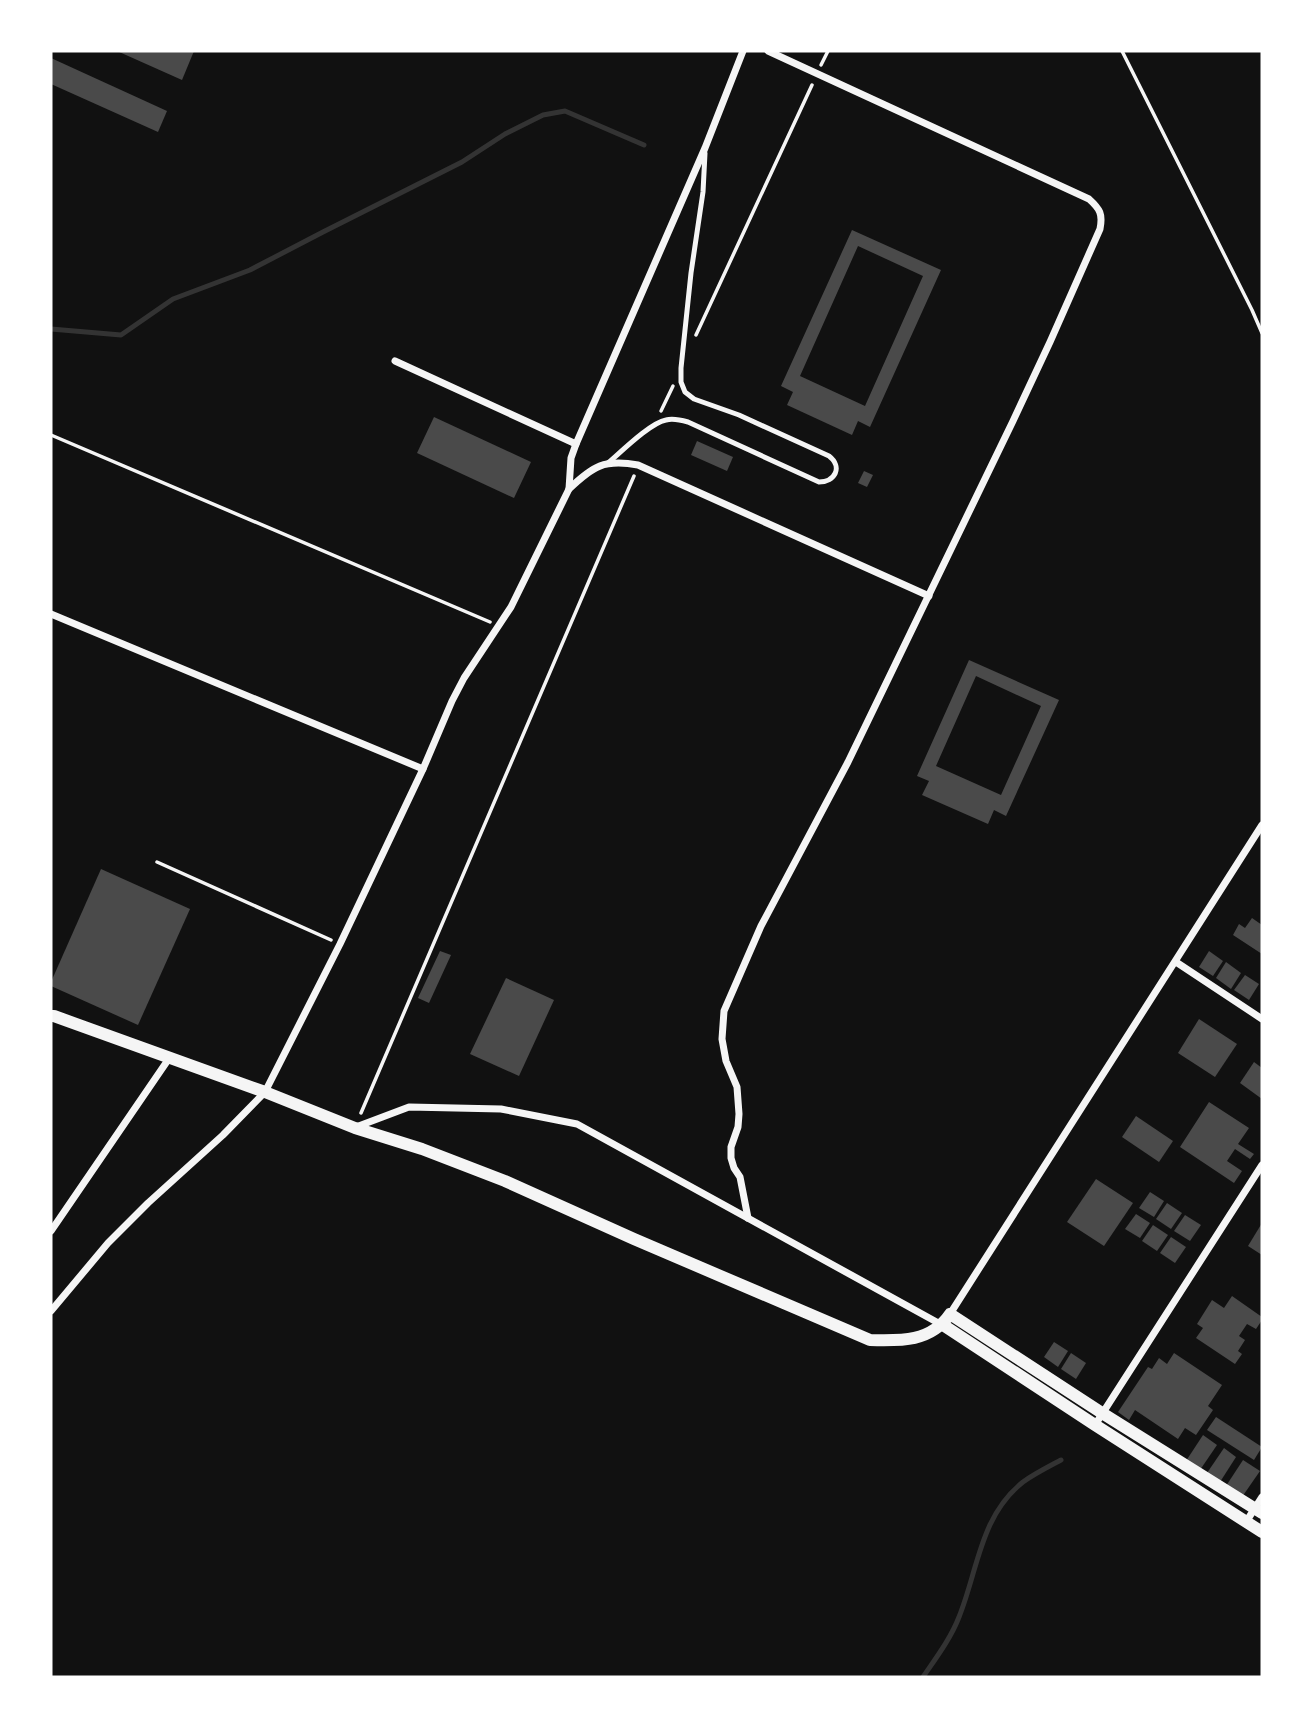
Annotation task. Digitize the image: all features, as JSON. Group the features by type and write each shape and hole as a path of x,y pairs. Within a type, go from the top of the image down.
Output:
{"street":[{"path":"51,1311 108,1243 265,1092 340,944 464,678 511,607 569,489 571,458 576,444 705,148 743,51"},
{"path":"748,1218 740,1177 731,1158 739,1114 737,1087 726,1061 722,1039 724,1011 761,926 848,762 1050,342 1100,229 1102,217 1100,208 1089,199 768,51"},
{"path":"395,361 576,444"},
{"path":"569,489 595,468 608,463 638,466 929,596"},
{"path":"51,614 423,769"},
{"path":"52,1015 505,1181 644,1244 870,1340 912,1339 924,1335 946,1320 1262,825"},
{"path":"1175,961 1262,1019"},
{"path":"51,1231 170,1057"},
{"path":"355,1128 409,1107 501,1109 577,1124 748,1218 946,1320 1259,1511"},
{"path":"1095,1425 1262,1165"},
{"path":"946,1320 1095,1425 1262,1532"},
{"path":"1246,1522 1259,1511 1262,1497"}],"lane":[{"path":"608,463 655,424 666,419 676,419 819,482 828,481 837,469 836,463 829,456 739,415 694,399 685,392 681,382 681,368 703,192 705,148"}],"path":[{"path":"692,344 828,51"},
{"path":"1122,51 1262,333"},
{"path":"655,424 681,368"},
{"path":"51,435 500,626"},
{"path":"355,1128 638,466"},
{"path":"157,862 340,944"}],"building":[{"path":"117,51 194,51 182,80"},
{"path":"51,58 167,111 158,132 51,84"},
{"path":"852,230 941,270 870,427 858,421 852,435 787,405 793,392 781,386","holes":["858,246 923,276 865,406 800,376"]},
{"path":"434,417 531,462 514,498 417,453"},
{"path":"697,441 733,457 727,471 691,455"},
{"path":"864,471 873,475 867,487 858,483"},
{"path":"969,660 1059,700 1006,816 994,810 988,824 922,795 929,781 917,776","holes":["976,676 1041,706 1001,795 936,766"]},
{"path":"101,869 190,909 138,1025 51,986"},
{"path":"1252,918 1262,925 1262,954 1233,935 1239,924 1245,928"},
{"path":"440,951 451,955 429,1003 418,998"},
{"path":"1209,951 1223,961 1213,976 1199,967"},
{"path":"1226,962 1241,973 1231,989 1216,978"},
{"path":"1245,975 1259,984 1249,1000 1234,990"},
{"path":"506,978 554,1000 519,1076 470,1054"},
{"path":"1199,1019 1237,1044 1215,1077 1178,1053"},
{"path":"1254,1062 1262,1068 1262,1099 1240,1083"},
{"path":"1209,1102 1249,1128 1238,1144 1254,1154 1250,1159 1235,1149 1227,1161 1242,1171 1234,1183 1180,1147"},
{"path":"1136,1116 1173,1141 1159,1162 1122,1137"},
{"path":"1096,1179 1133,1203 1104,1246 1067,1222"},
{"path":"1150,1192 1164,1201 1154,1217 1139,1208"},
{"path":"1167,1203 1182,1213 1171,1229 1156,1219"},
{"path":"1136,1214 1150,1223 1140,1238 1125,1229"},
{"path":"1185,1215 1201,1225 1190,1241 1174,1231"},
{"path":"1262,1223 1262,1255 1248,1246"},
{"path":"1153,1225 1168,1235 1157,1251 1142,1241"},
{"path":"1171,1237 1186,1247 1175,1263 1160,1253"},
{"path":"1232,1296 1262,1317 1256,1329 1247,1324 1239,1336 1245,1340 1238,1351 1242,1354 1235,1364 1196,1338 1203,1328 1197,1324 1212,1300 1224,1308"},
{"path":"1054,1342 1068,1351 1058,1367 1044,1357"},
{"path":"1071,1353 1086,1363 1076,1379 1061,1369"},
{"path":"1174,1353 1222,1385 1208,1406 1213,1410 1196,1435 1185,1428 1178,1439 1135,1410 1129,1420 1118,1412 1148,1367 1152,1369 1159,1358 1167,1364"},
{"path":"1216,1417 1262,1447 1254,1460 1207,1430"},
{"path":"1203,1435 1217,1445 1200,1470 1186,1461"},
{"path":"1224,1448 1236,1457 1220,1482 1207,1473"},
{"path":"1243,1460 1260,1471 1242,1497 1226,1486"}],"waterway":[{"path":"51,329 121,335 173,299 250,270 462,162 505,134 543,115 565,111 644,145"},
{"path":"923,1677 956,1625 982,1545 998,1511 1023,1482 1061,1460"}]}
